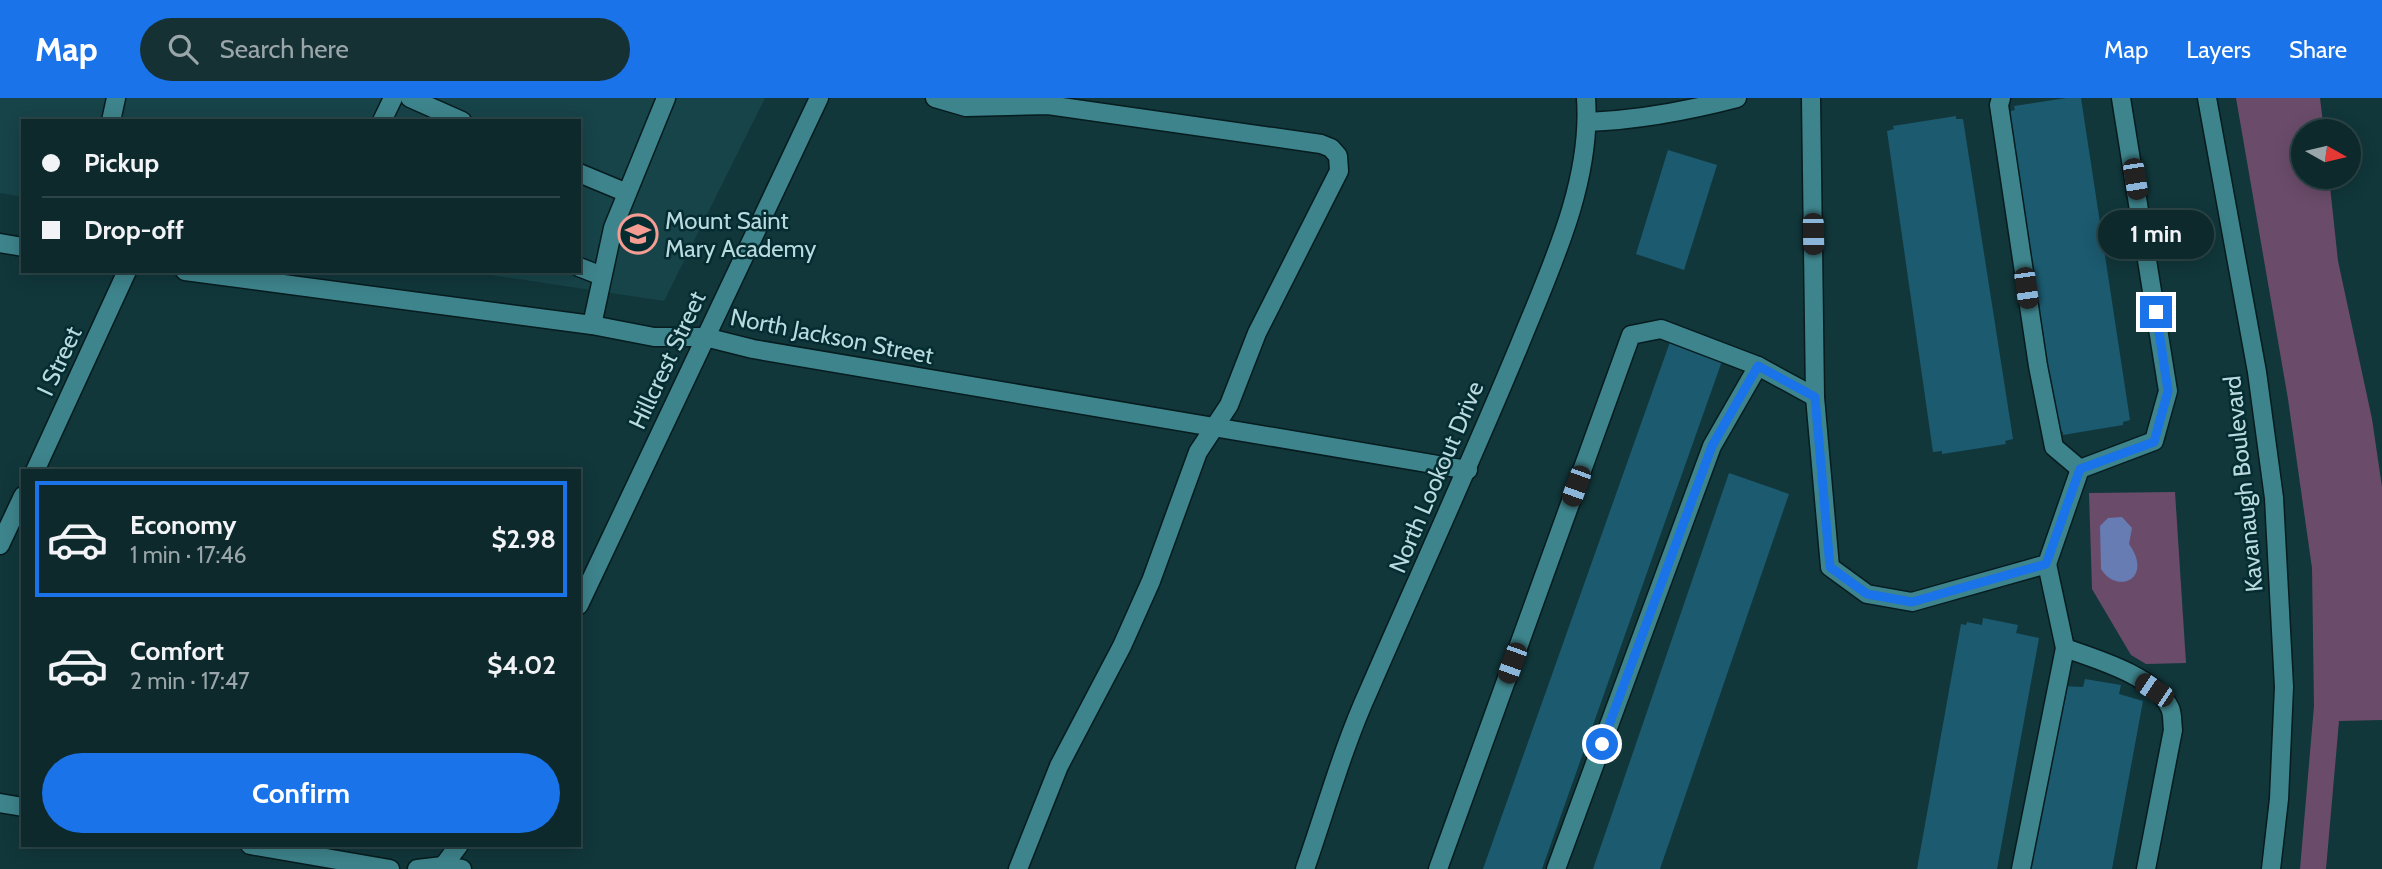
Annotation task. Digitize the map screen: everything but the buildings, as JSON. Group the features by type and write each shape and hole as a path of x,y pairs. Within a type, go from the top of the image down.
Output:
{"street":[{"path":"111,119 116,98"},
{"path":"383,119 393,98"},
{"path":"410,98 457,119"},
{"path":"592,326 612,228 666,98"},
{"name":"Hillcrest Street","path":"581,602 819,98"},
{"path":"935,98 966,107 1048,105 1264,134 1321,144 1331,148 1338,156 1339,171 1257,333 1229,405 1198,452 1151,581 1122,646 1059,766 1018,869"},
{"name":"North Lookout Drive","path":"1305,869 1367,693 1468,470 1561,236 1586,148 1586,98"},
{"path":"1588,122 1633,120 1694,104 1737,98"},
{"path":"1811,98 1815,397 1830,567 1867,594 1912,602 2046,564"},
{"path":"2001,98 1999,106 2036,352 2054,447 2080,469"},
{"path":"2080,469 2154,442 2168,391 2121,98"},
{"name":"Kavanaugh Boulevard","path":"2207,98 2257,372 2274,498 2284,687 2279,799 2271,869"},
{"path":"581,174 627,193"},
{"path":"0,243 21,247"},
{"path":"581,268 602,276"},
{"name":"I Street","path":"35,469 126,273"},
{"name":"North Jackson Street","path":"201,273 592,326 654,337 705,337 767,351 1468,470"},
{"path":"1438,869 1631,335 1661,329 1758,366 1815,397"},
{"path":"1556,869 1712,446 1758,366"},
{"path":"2021,869 2065,648 2046,564 2080,469"},
{"path":"0,545 7,514 21,498"},
{"path":"2065,648 2124,669 2154,690 2171,709 2173,730 2146,869"},
{"path":"0,803 21,807"},
{"path":"262,847 390,869"},
{"path":"442,867 457,847"},
{"path":"417,869 462,869"}],"shaded area":[{"name":"Mount Saint Mary Academy","path":"0,98 765,98 664,301 477,273 581,273 581,119 21,119 21,197 0,193"},
{"path":"2236,98 2320,98 2323,119 2291,119 2291,189 2330,189 2338,261 2372,419 2382,487 2382,720 2339,721 2326,869 2300,869 2314,706 2312,568 2288,399"},
{"path":"2175,492 2186,663 2146,664 2131,655 2092,589 2089,493"}],"water":[{"path":"2122,517 2132,528 2129,544 2136,556 2137,566 2135,574 2123,582 2108,577 2101,569 2100,526 2108,518"}],"place":[{"name":"Mount Saint Mary Academy","path":"638,234"}],"route":[{"path":"1602,744 1712,446 1758,366 1815,397 1830,567 1867,594 1912,602 2046,564 2080,469 2154,442 2168,391 2156,312"}]}
